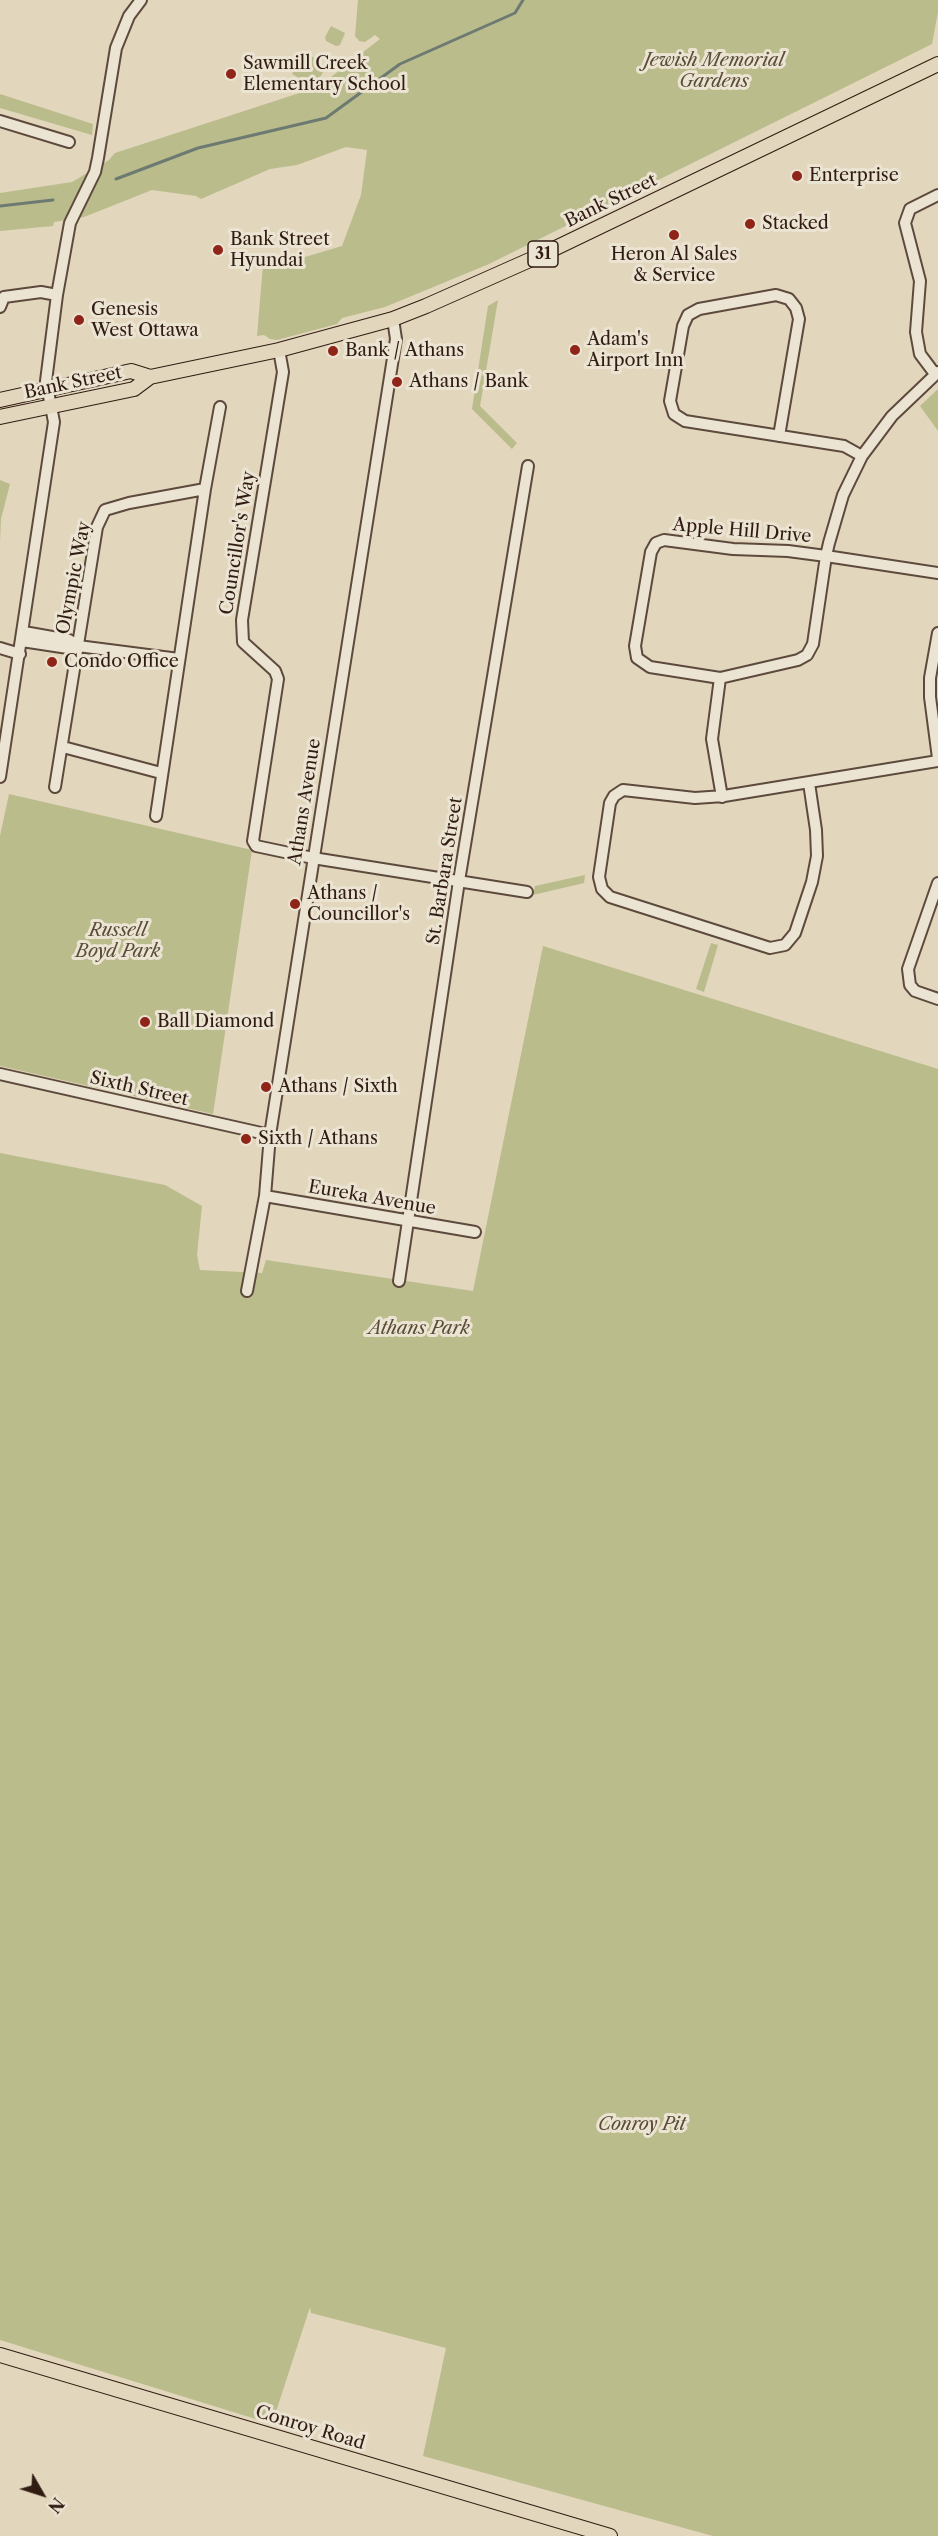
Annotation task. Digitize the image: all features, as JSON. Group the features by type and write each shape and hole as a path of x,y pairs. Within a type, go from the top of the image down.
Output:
{"main road":[{"name":"Bank Street","path":"0,417 134,389 150,377 279,350 393,319 495,276 938,63"},
{"name":"Bank Street","path":"0,400 131,371 150,377"},
{"name":"Conroy Road","path":"0,2355 610,2536"}],"street":[{"path":"0,777 54,422 46,375 70,223 95,172 117,48 129,16 141,0"},
{"path":"0,121 69,142"},
{"path":"936,373 920,354 916,332 920,281 905,223 910,209 938,195"},
{"path":"0,307 4,297 41,292 57,295"},
{"path":"779,436 799,319 796,308 789,299 776,295 699,309 688,315 683,326 670,401 674,414 685,421 779,436 844,446 862,456"},
{"name":"Athans Avenue","path":"247,1291 265,1196 270,1136 396,339 393,319"},
{"name":"Councillor's Way","path":"279,350 283,372 242,620 243,642 275,671 278,679 253,841 256,846 313,858"},
{"name":"Apple Hill Drive","path":"826,556 788,551 733,549 664,540 656,543 651,552 635,646 637,658 650,668 720,678 807,656 813,644 826,556 843,495 862,456 892,416 936,373"},
{"path":"156,816 205,489 220,407"},
{"name":"St. Barbara Street","path":"399,1281 459,881 528,466"},
{"name":"Olympic Way","path":"55,787 97,527 105,510 129,503 205,489"},
{"path":"826,556 938,573"},
{"name":"Olympic Way","path":"23,637 68,648 78,646 179,659"},
{"path":"809,783 816,830 815,868 794,936 790,941 778,947 770,948 610,897 599,883 610,803 617,793 631,790 694,798 722,797 938,759 930,697 930,678 938,637"},
{"path":"0,648 20,654"},
{"path":"720,678 712,739 722,797"},
{"path":"63,747 161,773"},
{"path":"313,858 527,892"},
{"path":"938,883 908,969 910,985 915,991 938,999"},
{"name":"Sixth Street","path":"0,1074 270,1136"},
{"name":"Eureka Avenue","path":"265,1196 475,1232"}],"green space":[{"name":"Jewish Memorial Gardens","path":"358,0 938,0 938,12 932,44 489,264 385,307 342,318 337,324 277,340 264,335 257,336 263,265 305,257 342,246 361,195 367,150 346,147 297,165 270,169 201,199 196,196 152,190 84,217 54,222 53,226 0,231 0,193 72,182 109,160 115,153 318,87 380,39 375,35 365,42 359,41 355,36"},
{"path":"331,26 345,33 340,45 336,46 326,41 325,37"},
{"path":"308,54 321,63 323,72 318,81 311,85 292,74"},
{"path":"0,94 93,124 92,135 0,108"},
{"path":"498,300 480,406 517,443 512,449 472,409 488,306"},
{"path":"938,389 938,431 920,406"},
{"path":"0,480 10,484 1,519 0,542"},
{"name":"Russell Boyd Park","path":"9,794 252,850 213,1114 0,1066 0,836"},
{"path":"585,875 584,883 533,895 535,886"},
{"path":"711,943 718,945 704,992 696,989"},
{"name":"Conroy Pit","path":"543,946 938,1069 938,2536 713,2536 423,2456 446,2348 311,2313 310,2307 272,2424 0,2340 0,1153 165,1185 202,1206 197,1255 200,1270 262,1273 266,1260 473,1291"}],"waterway":[{"path":"116,179 198,148 326,118 400,64 515,13 523,0"},
{"path":"0,206 53,200"}],"place":[{"name":"Sawmill Creek Elementary School","path":"231,74"},
{"name":"Enterprise","path":"797,176"},
{"name":"Stacked","path":"750,224"},
{"name":"Heron Al Sales & Service","path":"674,235"},
{"name":"Bank Street Hyundai","path":"218,250"},
{"name":"Genesis West Ottawa","path":"79,320"},
{"name":"Adam's Airport Inn","path":"575,350"},
{"name":"Bank / Athans","path":"333,351"},
{"name":"Athans / Bank","path":"397,382"},
{"name":"Condo Office","path":"52,662"},
{"name":"Athans / Councillor's","path":"295,904"},
{"name":"Ball Diamond","path":"145,1022"},
{"name":"Athans / Sixth","path":"266,1087"},
{"name":"Sixth / Athans","path":"246,1139"}],"park label":[{"name":"Athans Park","path":"419,1329"}]}
